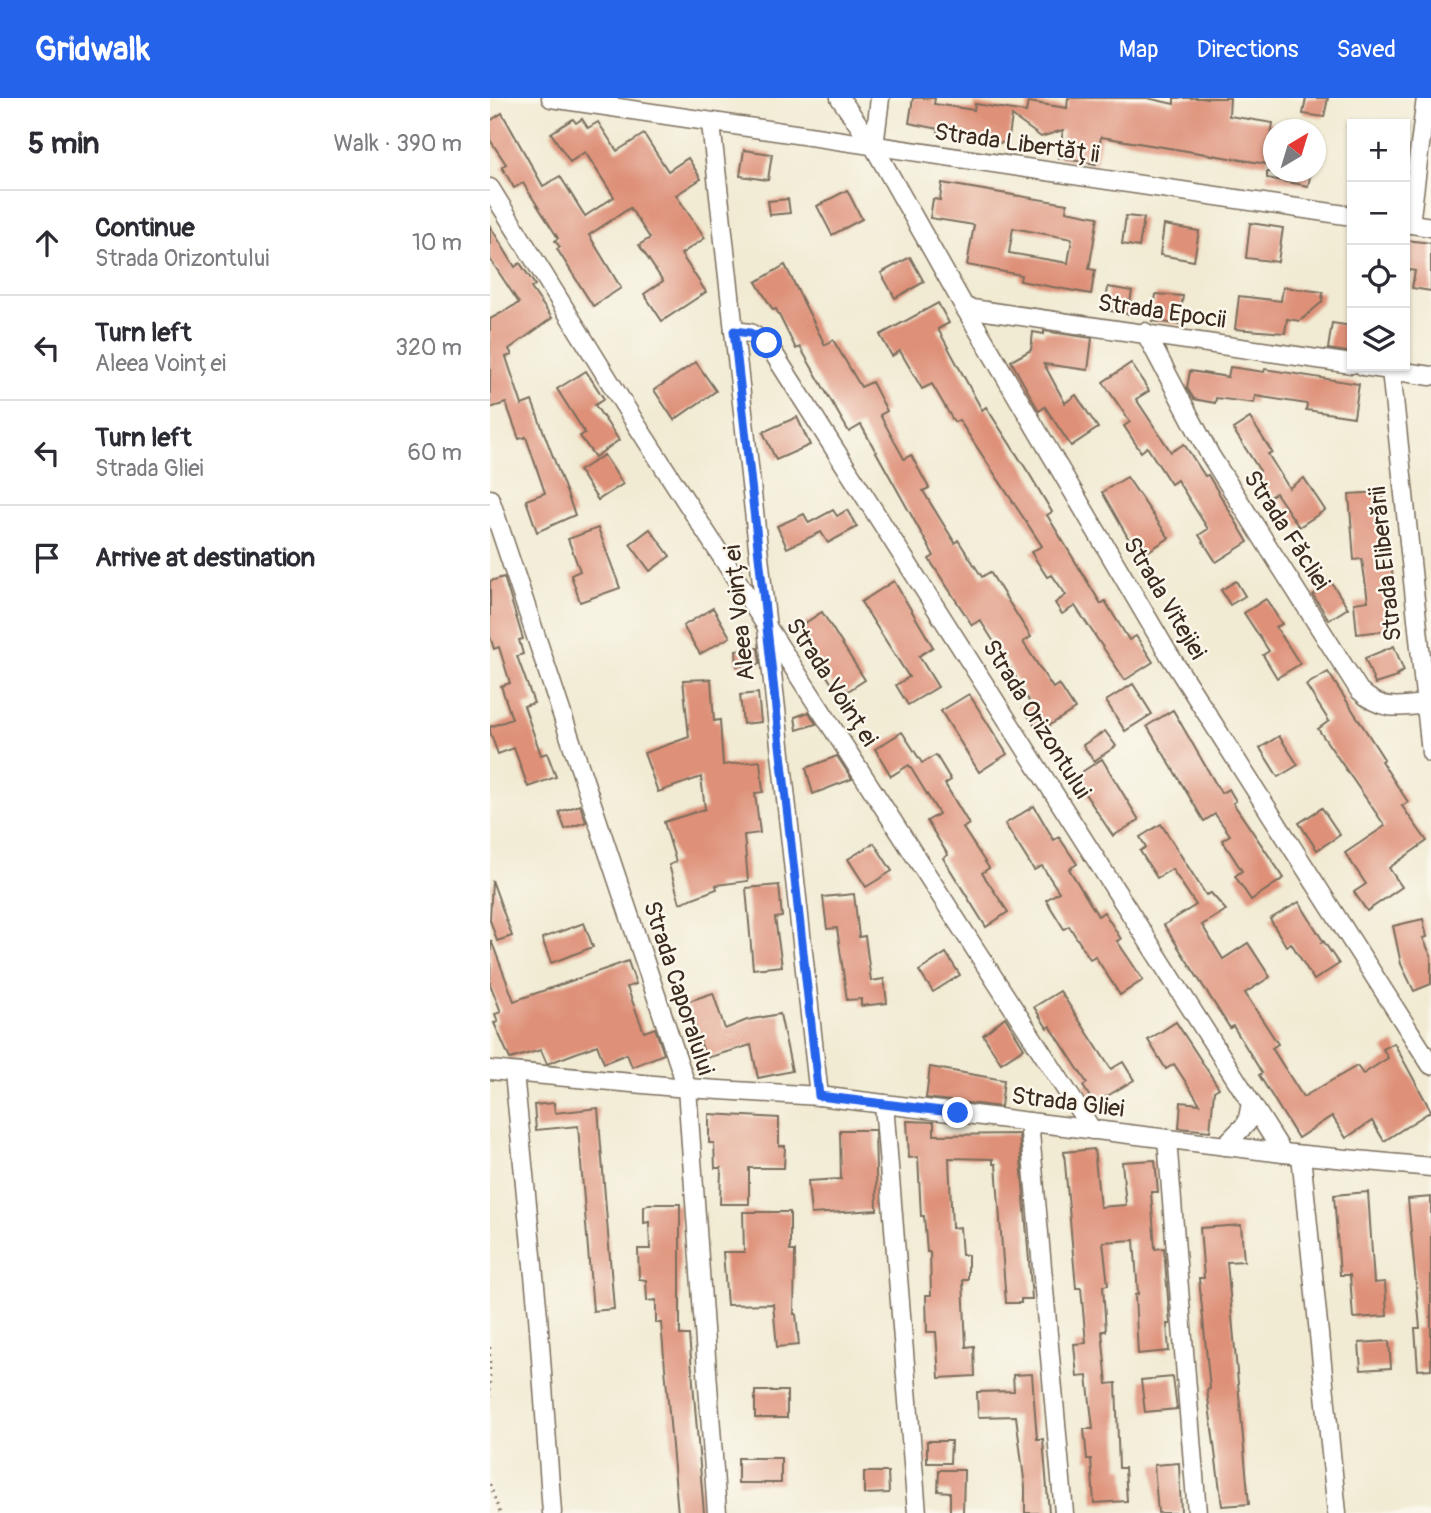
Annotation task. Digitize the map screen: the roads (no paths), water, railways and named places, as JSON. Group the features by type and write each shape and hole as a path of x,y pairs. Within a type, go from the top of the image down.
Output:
{"street":[{"name":"Strada Libertății","path":"551,98 606,102 711,124 1347,215"},
{"name":"Strada Vitejiei","path":"840,98 874,147 965,308 1168,653 1431,1065"},
{"path":"874,147 880,98"},
{"path":"1410,204 1426,98"},
{"name":"Aleea Voinței","path":"711,124 764,622 819,1096"},
{"name":"Strada Voinței","path":"490,188 764,622 1092,1130"},
{"path":"1410,224 1431,227"},
{"name":"Strada Epocii","path":"965,308 1347,363"},
{"name":"Strada Orizontului","path":"734,331 750,333 767,343 1283,1153"},
{"name":"Strada Făcliei","path":"1145,332 1210,455 1359,690 1376,704 1388,708 1423,704"},
{"name":"Strada Eliberării","path":"1391,371 1423,704 1431,753"},
{"path":"1398,371 1431,376"},
{"name":"Strada Caporalului","path":"490,499 687,1088 717,1513"},
{"name":"Strada Gliei","path":"490,1070 687,1088 819,1096 1283,1153 1431,1167"},
{"path":"513,1073 538,1317 552,1513"},
{"path":"1224,1146 1247,1123 1251,1103"},
{"path":"884,1104 917,1513"},
{"path":"1029,1122 1064,1513"},
{"path":"1167,1139 1197,1513"},
{"path":"1301,1155 1337,1513"}]}
